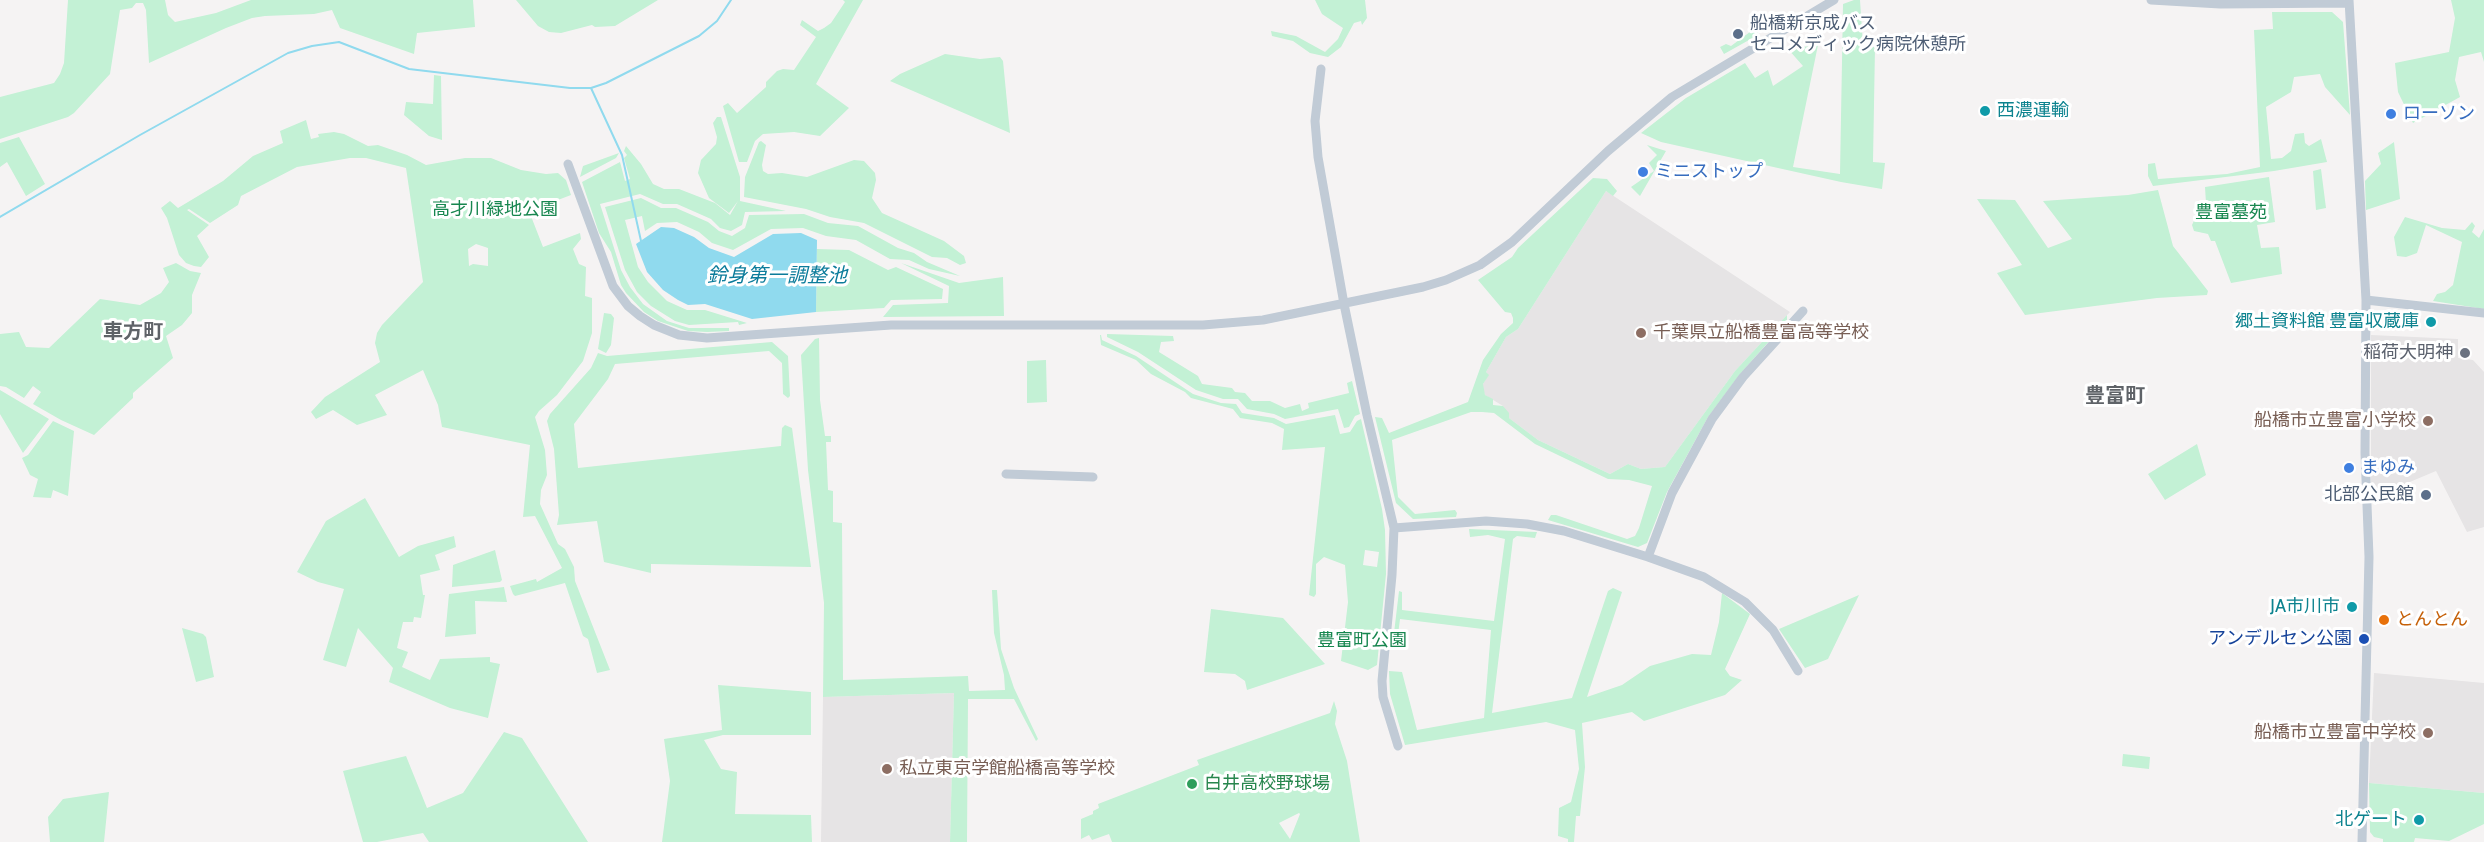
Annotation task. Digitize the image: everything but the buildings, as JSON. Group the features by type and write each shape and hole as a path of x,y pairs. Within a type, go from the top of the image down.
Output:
{"street":[{"path":"568,164 606,271 619,295 633,311 654,325 688,337 731,337 891,325 1203,325 1263,320 1436,284 1480,264 1512,242 1608,151 1672,97 1834,0"},
{"path":"2151,0 2220,4 2349,2 2366,300 2365,453 2369,569 2361,842"},
{"path":"1321,69 1316,102 1316,138 1344,304 1394,528 1382,681 1383,697 1398,746"},
{"path":"2366,300 2484,313"},
{"path":"1648,557 1672,493 1712,419 1743,377 1803,311"},
{"path":"1006,474 1093,477"},
{"path":"1394,528 1486,521 1527,524 1564,531 1648,557 1704,577 1745,602 1773,630 1798,671"}],"shaded area":[{"name":"千葉県立船橋豊富高等学校","path":"1606,191 1790,312 1735,371 1665,467 1641,469 1628,464 1610,474 1538,440 1509,418 1503,406 1485,395 1483,390 1483,384 1488,375 1486,372 1506,337 1518,329"},
{"name":"船橋市立豊富小学校","path":"2371,335 2458,339 2458,358 2473,360 2484,372 2484,527 2467,532 2436,471 2374,497 2371,495"},
{"name":"船橋市立豊富中学校","path":"2374,673 2484,683 2484,793 2369,783"},
{"name":"私立東京学館船橋高等学校","path":"954,693 950,842 821,842 823,697"}],"green space":[{"path":"68,0 165,0 168,15 175,22 216,13 251,0 473,0 475,27 417,33 414,54 340,28 332,10 314,14 265,16 252,18 226,28 149,63 146,10 143,3 136,3 132,8 120,10 110,74 74,113 0,139 0,97 54,83 60,74 64,63"},
{"path":"516,0 658,0 615,26 595,27 592,25 561,33 549,32 538,26"},
{"path":"843,0 863,0 816,84 849,108 820,136 794,132 763,134 755,141 747,162 739,162 723,106 728,103 737,113 766,87 766,82 777,71 794,70 816,37 800,25 802,20 818,31 831,23 845,2"},
{"path":"1315,0 1365,0 1367,18 1362,25 1361,21 1354,23 1341,47 1328,57 1310,53 1293,41 1272,36 1271,31 1296,36 1325,52 1338,39 1343,28 1322,14"},
{"path":"1860,0 1863,46 1875,47 1873,162 1885,163 1882,189 1661,142 1641,133 1686,98 1745,63 1755,78 1768,70 1773,86 1803,66 1788,49 1818,45 1793,167 1840,174 1843,4"},
{"path":"2451,0 2484,0 2484,62 2481,52 2459,57 2455,80 2460,97 2413,123 2398,92 2395,63 2449,52 2455,18"},
{"path":"2272,12 2332,12 2343,22 2350,115 2325,87 2320,74 2294,77 2291,92 2266,107 2271,159 2282,158 2291,151 2295,134 2304,133 2305,143 2309,146 2321,139 2327,162 2153,186 2148,176 2148,164 2155,163 2158,179 2227,174 2260,167 2254,30 2273,29"},
{"path":"1758,26 1758,35 1724,54 1720,47 1726,44 1731,46"},
{"path":"945,54 980,59 1000,57 1003,61 1010,133 890,81 900,74"},
{"path":"434,75 441,76 442,140 429,136 404,115 406,102 433,104"},
{"path":"717,117 721,117 740,177 740,201 786,211 745,212 742,225 731,231 720,228 711,219 677,204 663,204 640,194 600,204 621,270 643,304 667,321 689,328 729,328 729,331 688,331 658,321 644,312 626,293 621,285 611,252 599,233 582,182 620,162 625,181 630,179 624,158 627,155 624,151 626,146 641,164 653,184 664,189 679,189 715,203 730,215 738,201 729,213 709,198 698,173 701,160 716,144 717,137 713,123"},
{"name":"高才川緑地公園","path":"306,120 311,139 319,137 318,134 334,132 344,134 368,146 378,145 407,155 426,165 465,158 491,158 521,170 546,174 558,173 566,180 571,195 529,211 543,247 580,233 581,239 573,249 579,264 586,267 585,296 592,298 592,333 583,361 557,395 535,417 545,450 547,475 541,490 540,504 558,544 565,549 574,567 575,581 610,670 597,673 588,639 583,636 565,583 515,596 510,586 536,579 537,582 562,568 535,516 523,517 530,445 442,427 438,405 423,370 375,395 387,415 357,425 333,410 316,419 311,412 325,397 380,362 375,343 377,333 423,282 406,168 366,158 350,158 297,167 241,196 238,205 210,223 189,209 187,210 209,225 197,236 209,257 201,267 186,263 179,255 167,218 161,208 170,201 178,208 223,181 253,156 283,143 280,131","holes":["476,244 488,248 488,266 473,264 469,266 468,249"]},
{"path":"19,137 45,184 26,196 7,162 0,167 0,143"},
{"path":"761,141 766,145 763,171 768,174 782,173 807,177 854,160 864,161 875,173 876,180 872,198 882,213 944,241 964,256 966,263 960,265 947,258 932,257 864,223 744,197 745,177"},
{"path":"2394,142 2400,199 2366,210 2365,181 2381,164 2378,153"},
{"path":"1647,145 1666,151 1640,196 1631,187 1654,171 1649,163 1657,155"},
{"path":"619,153 616,158 580,177 583,166"},
{"path":"2321,169 2326,208 2316,210 2313,171"},
{"name":"豊富墓苑","path":"2269,177 2275,222 2257,225 2261,248 2279,247 2282,274 2231,283 2215,241 2211,241 2208,234 2194,231 2192,225 2206,203 2205,187"},
{"path":"1593,178 1607,179 1617,191 1613,196 1606,191 1518,329 1506,337 1486,372 1489,375 1483,384 1485,395 1493,399 1493,405 1503,406 1509,413 1509,418 1538,440 1610,474 1628,464 1641,469 1665,467 1735,371 1787,315 1787,321 1740,374 1708,417 1667,492 1647,543 1638,547 1548,520 1551,515 1556,515 1627,539 1635,536 1639,528 1652,486 1629,480 1608,479 1535,444 1494,413 1471,412 1392,440 1398,497 1415,514 1455,510 1457,513 1456,517 1413,519 1396,503 1375,417 1382,418 1389,433 1468,402 1483,360 1501,334 1513,323 1511,313 1505,312 1478,280 1512,257 1518,248"},
{"path":"2158,190 2173,246 2208,291 2207,295 2157,298 2025,315 1997,273 2022,265 1977,199 2015,200 2048,248 2072,239 2043,201 2128,195"},
{"path":"641,198 661,208 676,208 732,236 745,228 749,215 804,214 828,223 858,226 898,248 914,253 927,262 960,276 929,269 909,260 890,259 856,240 826,236 803,228 771,229 733,250 712,243 699,232 677,222 657,223 645,231 642,216 625,220 638,267 648,282 667,301 687,310 705,310 747,323 689,325 675,321 651,306 637,292 625,270 605,207"},
{"path":"2405,217 2442,228 2465,230 2472,222 2475,226 2472,232 2479,238 2484,229 2484,309 2433,301 2437,294 2445,292 2453,285 2462,242 2426,225 2417,253 2406,257 2397,256 2394,237"},
{"path":"817,249 849,250 888,270 896,267 943,289 942,299 891,300 884,308 816,312"},
{"path":"176,263 190,271 201,273 192,295 192,313 182,325 166,336 173,358 133,393 133,398 94,435 33,404 41,392 33,386 24,398 0,386 0,334 19,332 26,347 49,348 100,299 140,305 161,293 169,282 163,268"},
{"path":"901,263 959,283 1003,277 1004,316 883,317 893,305 948,303 949,286"},
{"path":"604,313 611,314 614,318 611,345 606,353 598,349"},
{"path":"1107,334 1173,336 1174,341 1161,342 1159,352 1198,376 1202,384 1232,388 1235,392 1245,393 1252,401 1270,401 1285,408 1300,404 1302,411 1309,408 1308,403 1349,393 1347,383 1352,381 1360,414 1355,416 1349,427 1344,428 1338,409 1285,419 1274,414 1247,409 1238,399 1223,399 1196,390 1138,352 1107,337"},
{"name":"豊富町公園","path":"1100,335 1102,340 1136,356 1193,394 1221,403 1236,404 1242,413 1274,418 1286,424 1335,415 1340,434 1350,432 1361,419 1385,530 1386,574 1377,665 1368,670 1341,661 1348,602 1345,565 1324,557 1316,564 1316,594 1314,597 1309,595 1325,447 1282,450 1284,429 1272,423 1240,418 1233,409 1191,398 1185,392 1151,374 1136,360 1101,345","holes":["1365,550 1379,552 1377,567 1363,565"]},
{"path":"819,338 820,400 825,436 831,436 831,442 826,442 828,490 833,491 833,522 842,523 843,680 968,676 969,691 1005,690 1004,675 994,633 992,590 997,590 1001,649 1014,688 1038,739 1036,741 1014,699 968,699 967,842 950,842 954,693 823,697 824,603 808,470 801,355 815,339"},
{"path":"772,342 788,356 790,396 788,398 783,394 782,363 769,351 615,364 608,379 574,424 578,468 781,446 782,428 785,425 792,428 811,567 651,564 651,573 604,562 597,521 557,525 559,515 554,449 547,421 550,414 591,368 598,353 607,356"},
{"path":"1046,360 1047,402 1027,403 1027,361"},
{"path":"0,390 49,419 23,453 0,414"},
{"path":"53,421 74,431 68,496 53,490 51,498 33,497 38,479 30,475 22,458 28,455"},
{"path":"2197,444 2206,475 2165,500 2148,474"},
{"path":"365,498 399,557 418,546 454,536 456,547 435,555 440,570 420,575 423,595 425,595 421,618 414,617 413,622 403,622 397,648 408,652 402,667 430,680 440,659 490,657 490,662 500,664 488,718 450,708 389,682 393,668 358,628 346,667 323,660 344,589 318,582 297,572 326,521"},
{"path":"1469,529 1537,532 1535,538 1517,536 1513,539 1492,713 1572,698 1608,591 1613,588 1622,592 1587,697 1622,685 1650,666 1692,654 1711,655 1719,622 1722,593 1750,614 1725,669 1730,676 1742,680 1725,695 1644,721 1632,712 1582,723 1585,767 1580,816 1576,816 1574,842 1568,842 1568,839 1558,836 1559,808 1571,802 1579,769 1575,730 1546,722 1405,745 1390,694 1389,671 1402,672 1417,730 1484,718 1491,630 1400,619 1396,650 1392,650 1399,591 1402,592 1402,610 1494,621 1505,539 1488,535 1470,537"},
{"path":"495,550 502,580 500,582 452,587 453,565"},
{"path":"504,587 507,602 475,601 476,634 445,637 449,594"},
{"path":"1859,595 1828,659 1805,668 1779,629"},
{"path":"1211,609 1283,618 1325,664 1247,690 1245,681 1235,674 1204,672"},
{"path":"182,628 206,637 214,677 196,682"},
{"path":"718,685 811,692 811,735 723,735 704,740 721,769 737,772 735,814 811,815 812,842 662,842 670,781 664,739 722,730"},
{"path":"1334,701 1337,711 1335,724 1347,761 1360,842 1112,842 1109,834 1092,840 1089,835 1081,839 1081,819 1093,814 1093,811 1099,808 1098,804 1199,765 1197,760 1330,713","holes":["1300,814 1290,839 1279,823"]},
{"path":"504,732 522,738 588,842 429,842 423,833 377,842 363,842 343,771 406,756 427,808 463,793"},
{"path":"2123,754 2150,757 2149,769 2122,766"},
{"path":"2369,783 2484,793 2484,824 2449,841 2415,838 2414,842 2383,842 2383,839 2374,837 2370,832"},
{"path":"109,792 104,842 50,842 48,817 63,799"}],"water":[{"name":"鈴身第一調整池","path":"661,227 674,228 694,237 709,248 734,257 773,234 801,233 817,240 816,312 752,319 705,304 688,305 678,300 663,290 647,272 636,244"}],"waterway":[{"path":"0,217 140,135 288,53 339,42 409,69 570,88 591,88 606,83 699,36 717,21 731,0"},
{"path":"591,88 622,155 641,241"}],"place":[{"name":"船橋新京成バス セコメディック病院休憩所","path":"1738,34"},
{"name":"西濃運輸","path":"1985,111"},
{"name":"ローソン","path":"2391,114"},
{"name":"ミニストップ","path":"1643,172"},
{"name":"郷土資料館 豊富収蔵庫","path":"2431,322"},
{"name":"千葉県立船橋豊富高等学校","path":"1641,333"},
{"name":"稲荷大明神","path":"2465,353"},
{"name":"船橋市立豊富小学校","path":"2428,421"},
{"name":"まゆみ","path":"2349,468"},
{"name":"北部公民館","path":"2426,495"},
{"name":"JA市川市","path":"2352,607"},
{"name":"とんとん","path":"2384,620"},
{"name":"アンデルセン公園","path":"2364,639"},
{"name":"船橋市立豊富中学校","path":"2428,733"},
{"name":"私立東京学館船橋高等学校","path":"887,769"},
{"name":"白井高校野球場","path":"1192,784"},
{"name":"北ゲート","path":"2419,820"}],"district":[{"name":"車方町","path":"133,332"},
{"name":"豊富町","path":"2115,396"}]}
